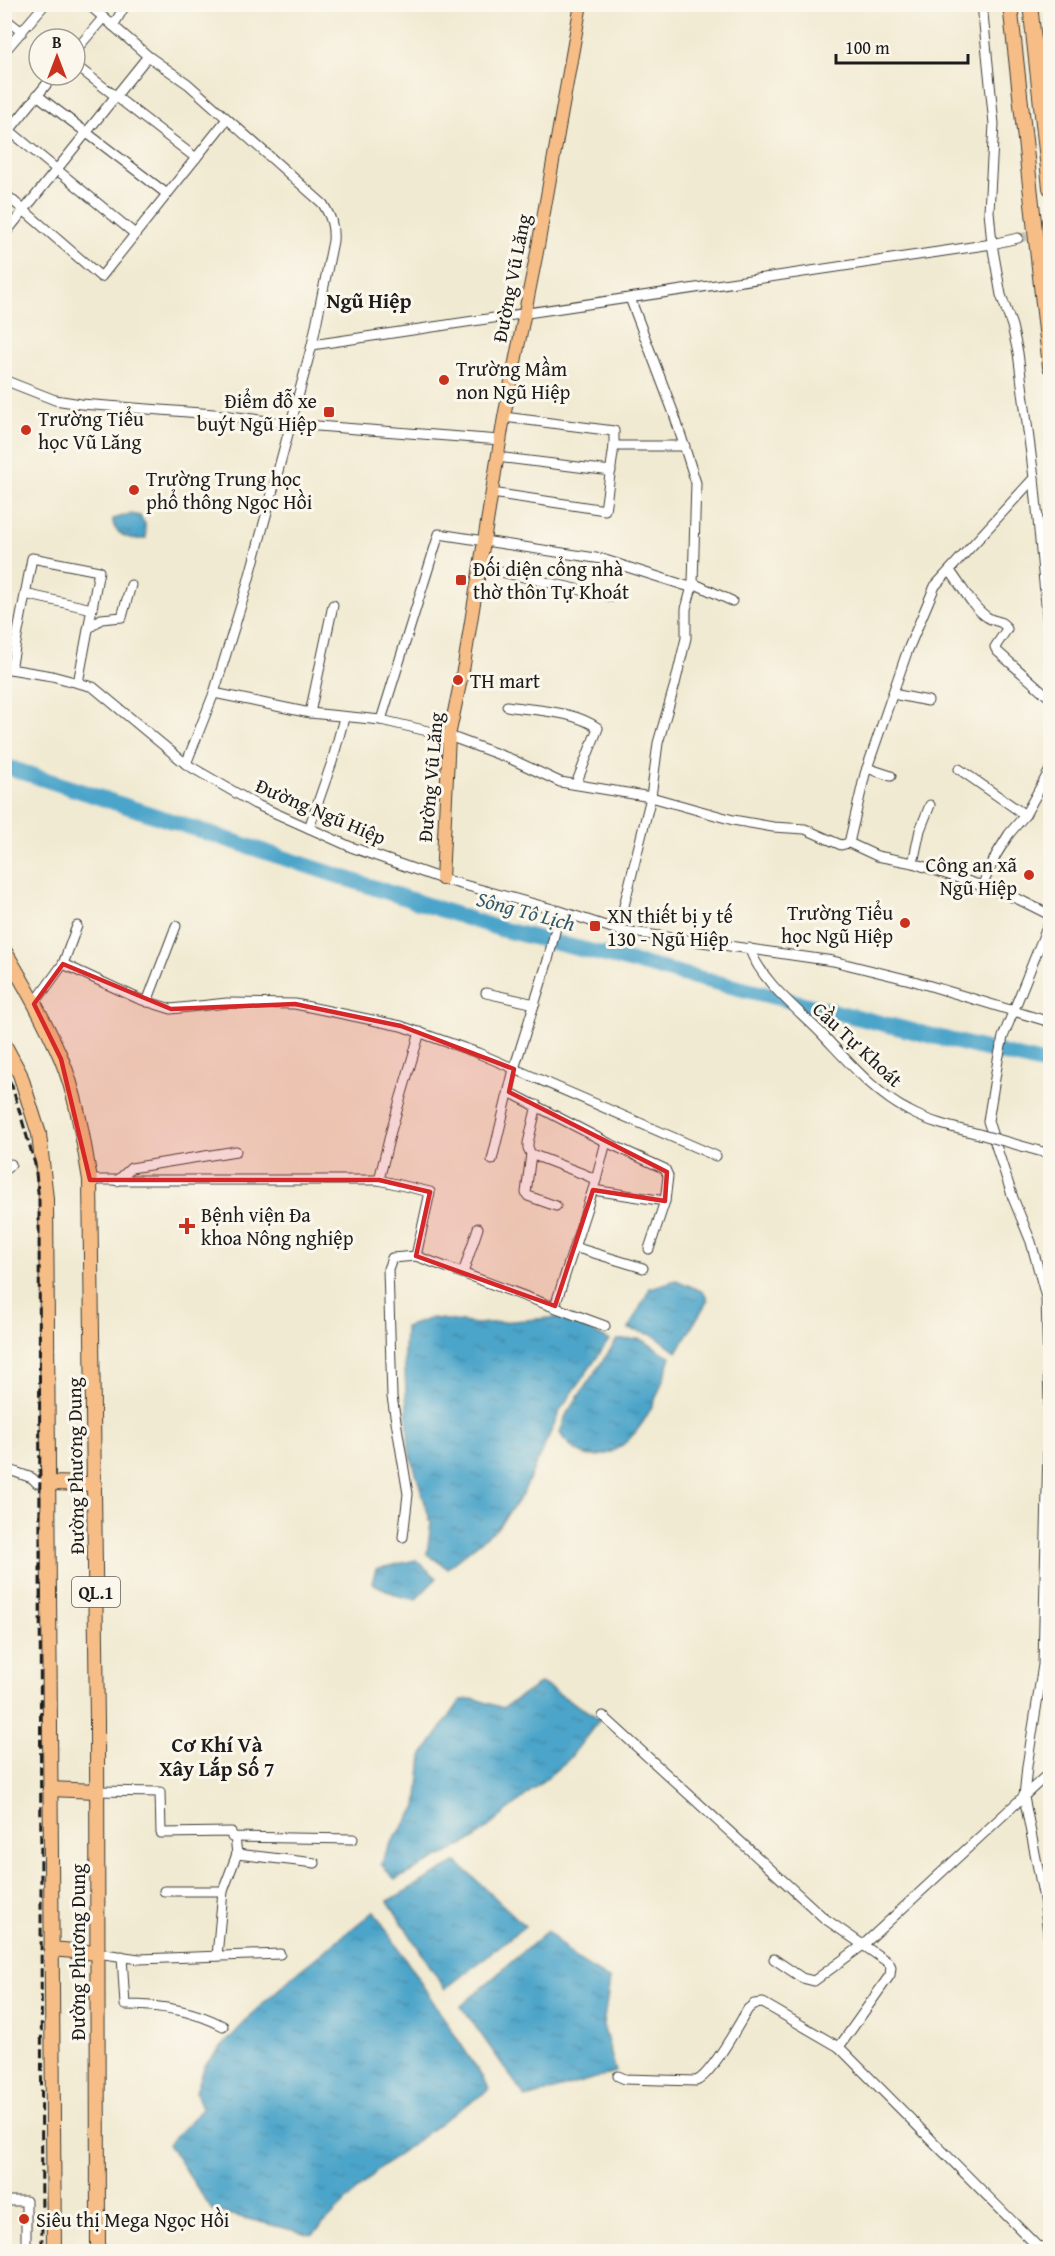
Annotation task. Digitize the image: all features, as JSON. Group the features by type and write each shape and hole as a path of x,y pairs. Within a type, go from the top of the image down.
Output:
{"highway":[{"path":"1010,4 1050,367"},
{"path":"1030,4 1050,188"},
{"name":"Đường Phương Dung","path":"4,950 61,1059 81,1128 90,1180 95,1484 98,2252"},
{"name":"Đường Phương Dung","path":"4,1044 20,1074 39,1134 46,1199 54,2252"},
{"path":"48,1483 95,1484"},
{"path":"50,1790 96,1791"},
{"path":"51,1949 97,1953"}],"main road":[{"name":"Đường Vũ Lăng","path":"442,879 449,736 464,665 504,417 581,4"}],"street":[{"path":"4,52 45,4"},
{"path":"88,4 148,56 188,84 227,118 323,204 331,217 333,241 312,345 247,586 214,693 186,764"},
{"path":"112,26 126,4"},
{"path":"982,4 994,124 989,211 992,244 1001,295 1012,326 1018,353 1034,478 1050,646"},
{"path":"4,18 22,32"},
{"path":"87,37 103,18"},
{"path":"4,235 148,56"},
{"path":"87,74 196,158"},
{"path":"44,87 7,134 58,168 135,234"},
{"path":"37,95 167,194"},
{"path":"4,193 101,277 227,118"},
{"path":"312,345 992,244 1018,238"},
{"path":"618,930 651,797 658,743 686,638 686,609 693,585 696,483 685,446 630,298"},
{"path":"4,381 55,400 81,404 214,414 291,424 500,440"},
{"path":"492,493 605,510 614,431 504,417"},
{"path":"614,446 685,446"},
{"path":"497,457 611,471"},
{"path":"849,843 867,768 907,652 935,586 1034,478"},
{"path":"381,720 439,534 602,559 693,585 732,601"},
{"path":"8,669 32,558 99,571 78,683"},
{"path":"479,567 612,597"},
{"path":"950,571 988,619 1001,621 1007,629 994,647 997,651 1050,699"},
{"path":"88,629 101,619 122,617 130,585"},
{"path":"25,594 92,609"},
{"path":"310,713 333,605"},
{"name":"Đường Ngũ Hiệp","path":"8,669 93,687 186,764 255,804 351,847 442,879 560,911 618,930 833,961 991,1003 1050,1024"},
{"path":"214,693 310,713 381,720 449,736 511,759 560,782 651,797 733,820 773,827 805,829 841,845 849,843 877,856 913,863 1018,899 1050,918 1004,1037 988,1121 998,1155 1031,1242 1046,1297 1049,1403 1043,1665 1024,1797 1044,1899 1050,1951"},
{"path":"893,694 928,701"},
{"path":"507,706 539,712 561,713 591,723 598,728 576,784"},
{"path":"309,828 332,762 344,718"},
{"path":"867,768 891,776"},
{"path":"959,769 1025,815"},
{"path":"982,886 996,855 1009,834 1025,815 1050,770"},
{"path":"913,863 920,830 930,805"},
{"path":"492,1160 514,1069 548,960 560,911"},
{"path":"34,1004 63,964 77,926"},
{"path":"147,1002 176,926"},
{"name":"Cầu Tự Khoát","path":"749,948 758,966 782,996 886,1097 910,1112 939,1124 1050,1154"},
{"path":"63,964 147,1002 171,1009 227,1003 295,1004 401,1026 478,1053 716,1156"},
{"path":"486,993 535,1004"},
{"path":"379,1180 420,1032"},
{"path":"509,1092 606,1142 665,1169 668,1176 665,1201 649,1249"},
{"path":"537,1105 528,1143 531,1154 526,1193 556,1206"},
{"path":"555,1306 595,1185 606,1142"},
{"path":"117,1180 130,1168 236,1151"},
{"path":"531,1154 586,1175 595,1185 665,1201"},
{"path":"90,1180 379,1180 430,1192 416,1256"},
{"path":"463,1273 478,1228"},
{"path":"574,1247 643,1268"},
{"path":"404,1538 408,1494 392,1397 387,1269 392,1258 416,1256 606,1326"},
{"path":"4,1468 32,1478 36,1483 48,1483"},
{"path":"603,1716 824,1918 889,1963 891,1971 839,2047"},
{"path":"774,1959 802,1978 814,1981 863,1945 1050,1772"},
{"path":"96,1791 160,1792 161,1833 231,1832 232,1837 352,1839"},
{"path":"218,1956 223,1892 237,1854 235,1837"},
{"path":"237,1854 315,1863"},
{"path":"164,1891 223,1892"},
{"path":"97,1953 139,1959 280,1954"},
{"path":"122,1956 125,2005 174,2009 208,2018 223,2026"},
{"path":"618,2076 636,2079 696,2081 701,2079 710,2070 748,2009 758,2003 774,2009 839,2047 1036,2249 1050,2246"},
{"path":"4,2201 26,2201 26,2252"}],"highlighted area":[{"path":"63,964 171,1009 295,1004 401,1026 514,1069 509,1092 667,1172 665,1201 593,1190 555,1306 416,1256 430,1192 379,1180 90,1180 61,1059 34,1004"}],"water":[{"path":"130,514 140,516 145,524 146,538 130,538 116,529 113,519"},
{"path":"676,1280 704,1292 708,1300 677,1352 653,1335 629,1329 650,1288"},
{"path":"563,1317 609,1340 561,1409 522,1495 497,1528 447,1568 427,1554 431,1523 409,1450 404,1352 405,1327 432,1318 477,1324"},
{"path":"640,1339 671,1357 649,1412 629,1439 609,1453 599,1456 579,1452 560,1433 567,1413 617,1340"},
{"path":"416,1560 437,1578 416,1599 399,1596 372,1583 376,1569"},
{"path":"541,1683 600,1719 569,1759 474,1839 395,1880 381,1864 390,1845 417,1807 422,1756 461,1700 475,1699 503,1708"},
{"path":"457,1862 525,1926 445,1989 388,1901"},
{"path":"374,1911 490,2089 441,2122 375,2173 312,2235 212,2210 168,2144 202,2109 196,2092 205,2065 261,2005 299,1971"},
{"path":"547,1931 577,1960 610,1980 603,2025 616,2072 526,2098 461,2006"}],"waterway":[{"name":"Sông Tô Lịch","path":"4,766 500,929 1046,1064"}],"tunnel":[{"path":"1018,238 1050,232"}],"railway":[{"path":"4,1069 12,1086 35,1164 39,1201 42,2252"}],"place":[{"name":"Trường Mầm non Ngũ Hiệp","path":"444,380"},
{"name":"Điểm đỗ xe buýt Ngũ Hiệp","path":"329,412"},
{"name":"Trường Tiểu học Vũ Lăng","path":"26,430"},
{"name":"Trường Trung học phổ thông Ngọc Hồi","path":"134,490"},
{"name":"Đối diện cổng nhà thờ thôn Tự Khoát","path":"461,580"},
{"name":"TH mart","path":"458,680"},
{"name":"Công an xã Ngũ Hiệp","path":"1029,875"},
{"name":"Trường Tiểu học Ngũ Hiệp","path":"905,923"},
{"name":"XN thiết bị y tế 130 - Ngũ Hiệp","path":"595,926"},
{"name":"Bệnh viện Đa khoa Nông nghiệp","path":"187,1226"},
{"name":"Siêu thị Mega Ngọc Hồi","path":"24,2219"}],"district":[{"name":"Ngũ Hiệp","path":"369,300"},
{"name":"Cơ Khí Và Xây Lắp Số 7","path":"217,1756"}]}
